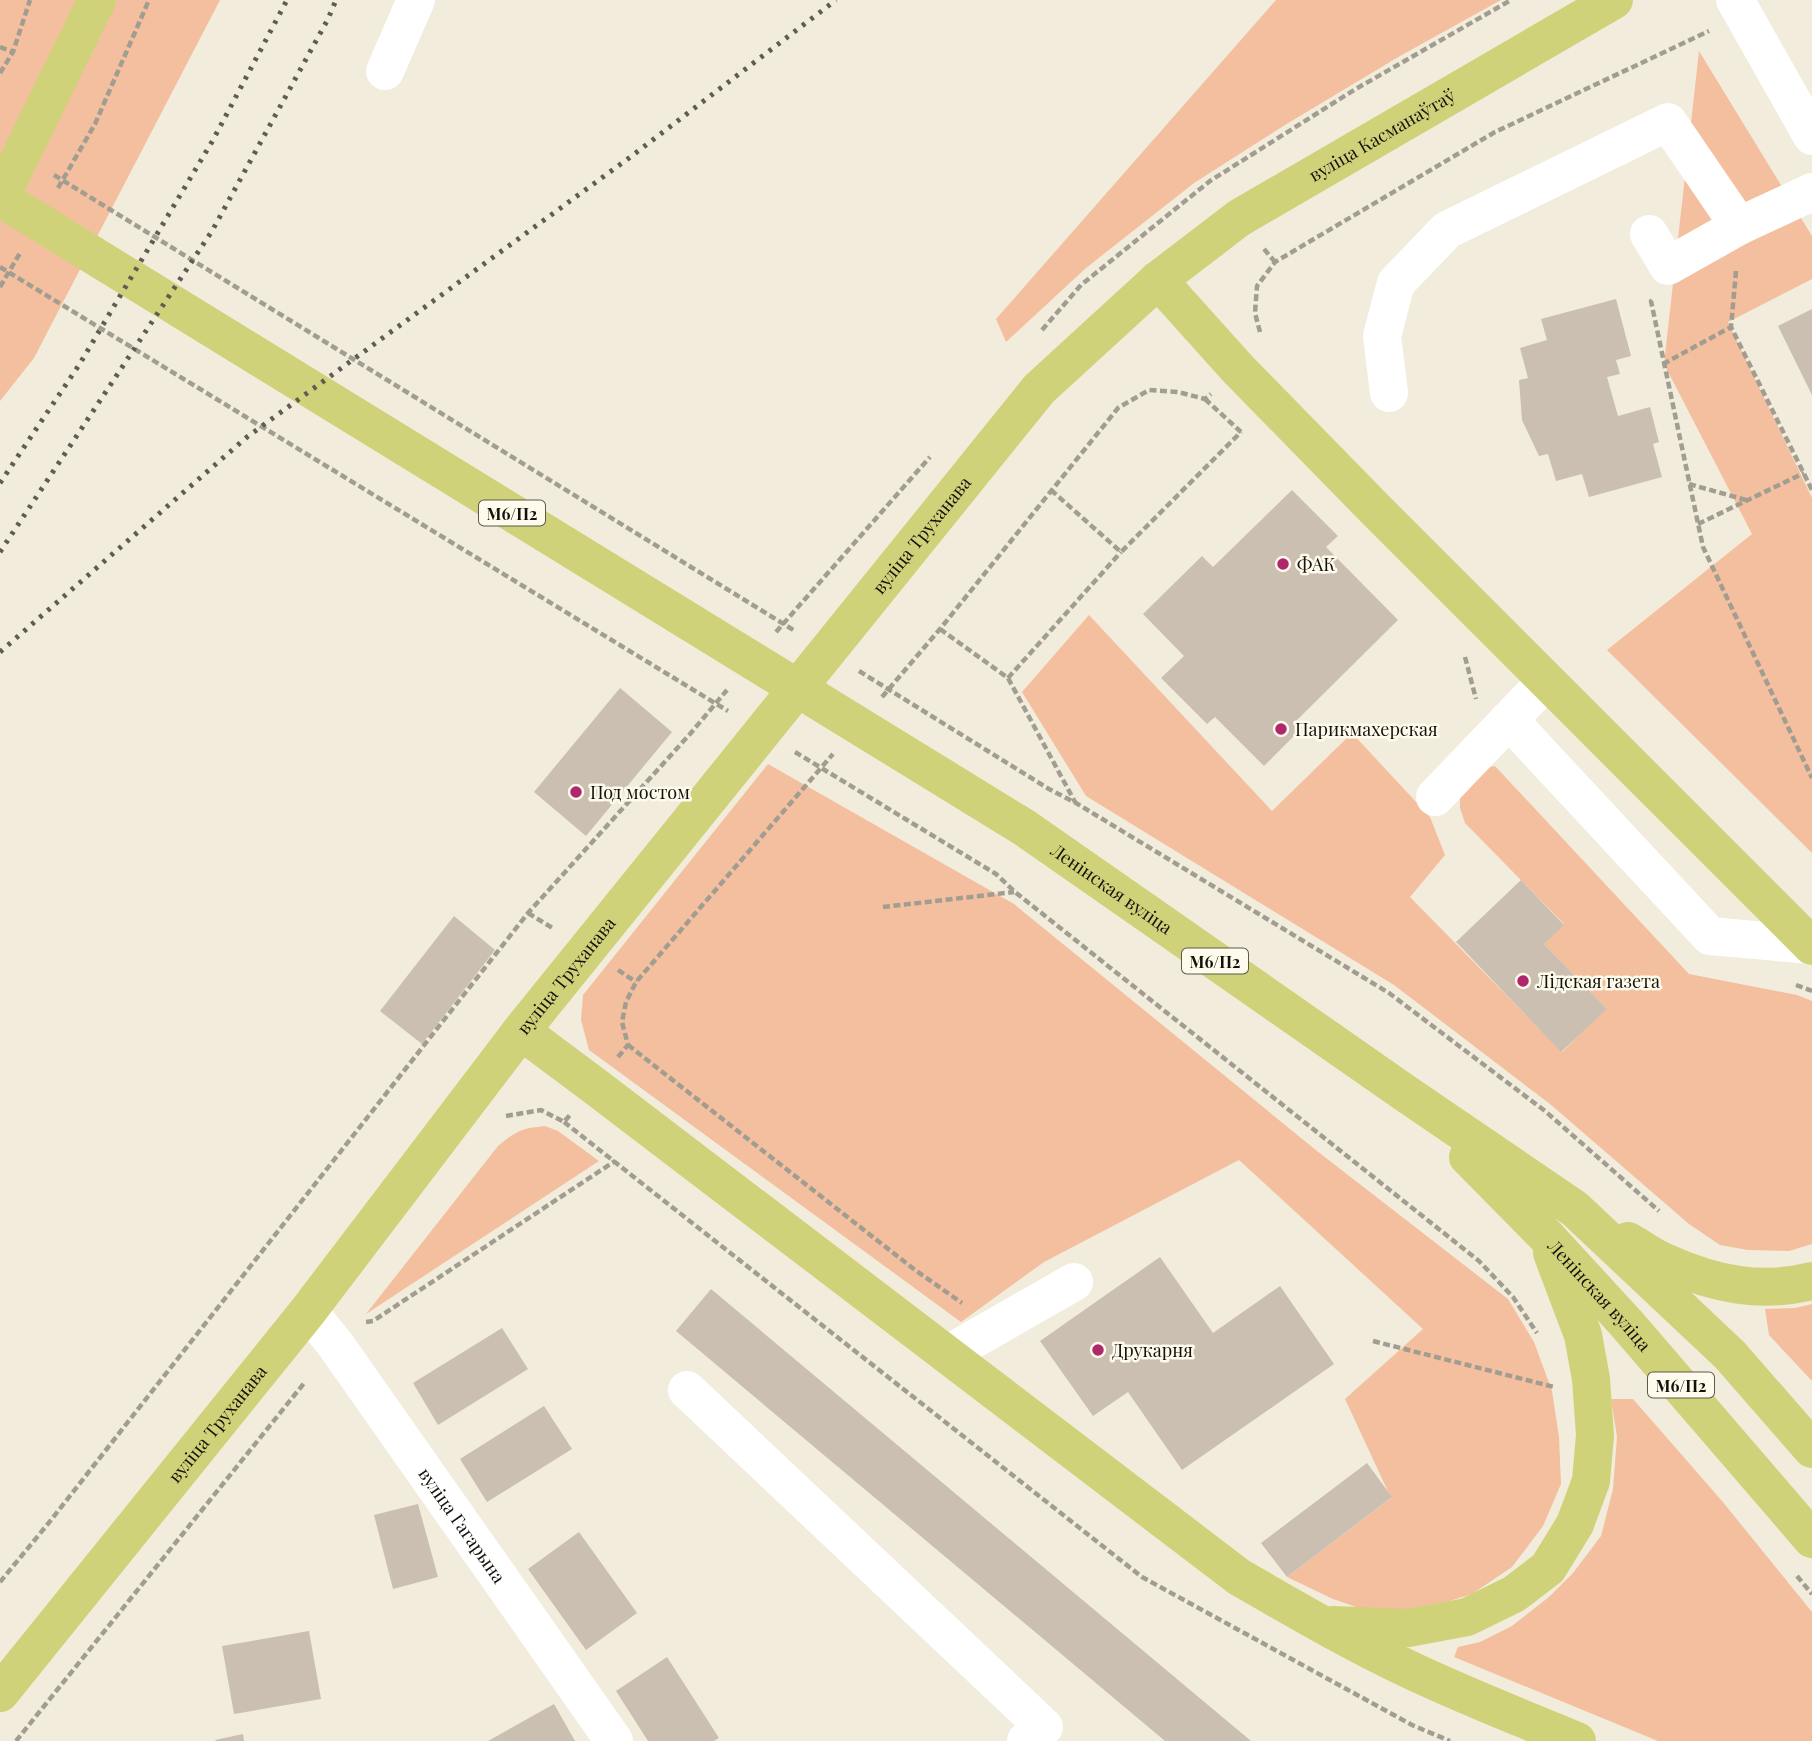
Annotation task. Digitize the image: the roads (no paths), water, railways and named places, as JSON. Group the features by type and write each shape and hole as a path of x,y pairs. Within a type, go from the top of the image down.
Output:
{"main road":[{"path":"0,198 97,0"},
{"name":"вуліца Касманаўтаў","path":"1158,280 1239,218 1614,0"},
{"name":"Ленінская вуліца","path":"0,198 1025,828 1575,1209 1730,1355 1812,1449"},
{"path":"1158,280 1238,369 1811,945"},
{"name":"вуліца Труханава","path":"0,1693 309,1311 521,1031 1039,389 1158,280"},
{"path":"521,1031 1238,1577 1320,1624 1415,1672 1577,1741"},
{"name":"Ленінская вуліца","path":"1405,1093 1546,1236 1626,1323 1812,1539"},
{"path":"1575,1209 1665,1263 1706,1278 1746,1287 1778,1288 1812,1282"},
{"path":"1320,1624 1408,1628 1467,1617 1514,1594 1548,1568 1575,1524 1591,1481 1595,1436 1591,1379 1583,1335 1546,1236"}],"street":[{"path":"385,71 416,0"},
{"path":"1739,6 1812,136"},
{"path":"1389,393 1382,336 1396,283 1447,230 1668,122 1739,226"},
{"path":"1649,234 1668,266 1739,226 1812,192"},
{"path":"1435,797 1546,681"},
{"path":"1509,720 1710,936 1811,945"},
{"path":"948,1354 1074,1282"},
{"name":"вуліца Гагарына","path":"309,1311 614,1741"},
{"path":"687,1390 1044,1736"}],"railway":[{"path":"0,483 79,365 213,140 287,0"},
{"path":"0,552 212,231 336,0"},
{"path":"0,652 247,437 629,158 836,0"}],"place":[{"name":"ФАК","path":"1283,564"},
{"name":"Парикмахерская","path":"1281,729"},
{"name":"Под мостом","path":"576,792"},
{"name":"Лідская газета","path":"1523,981"},
{"name":"Друкарня","path":"1098,1350"}]}
